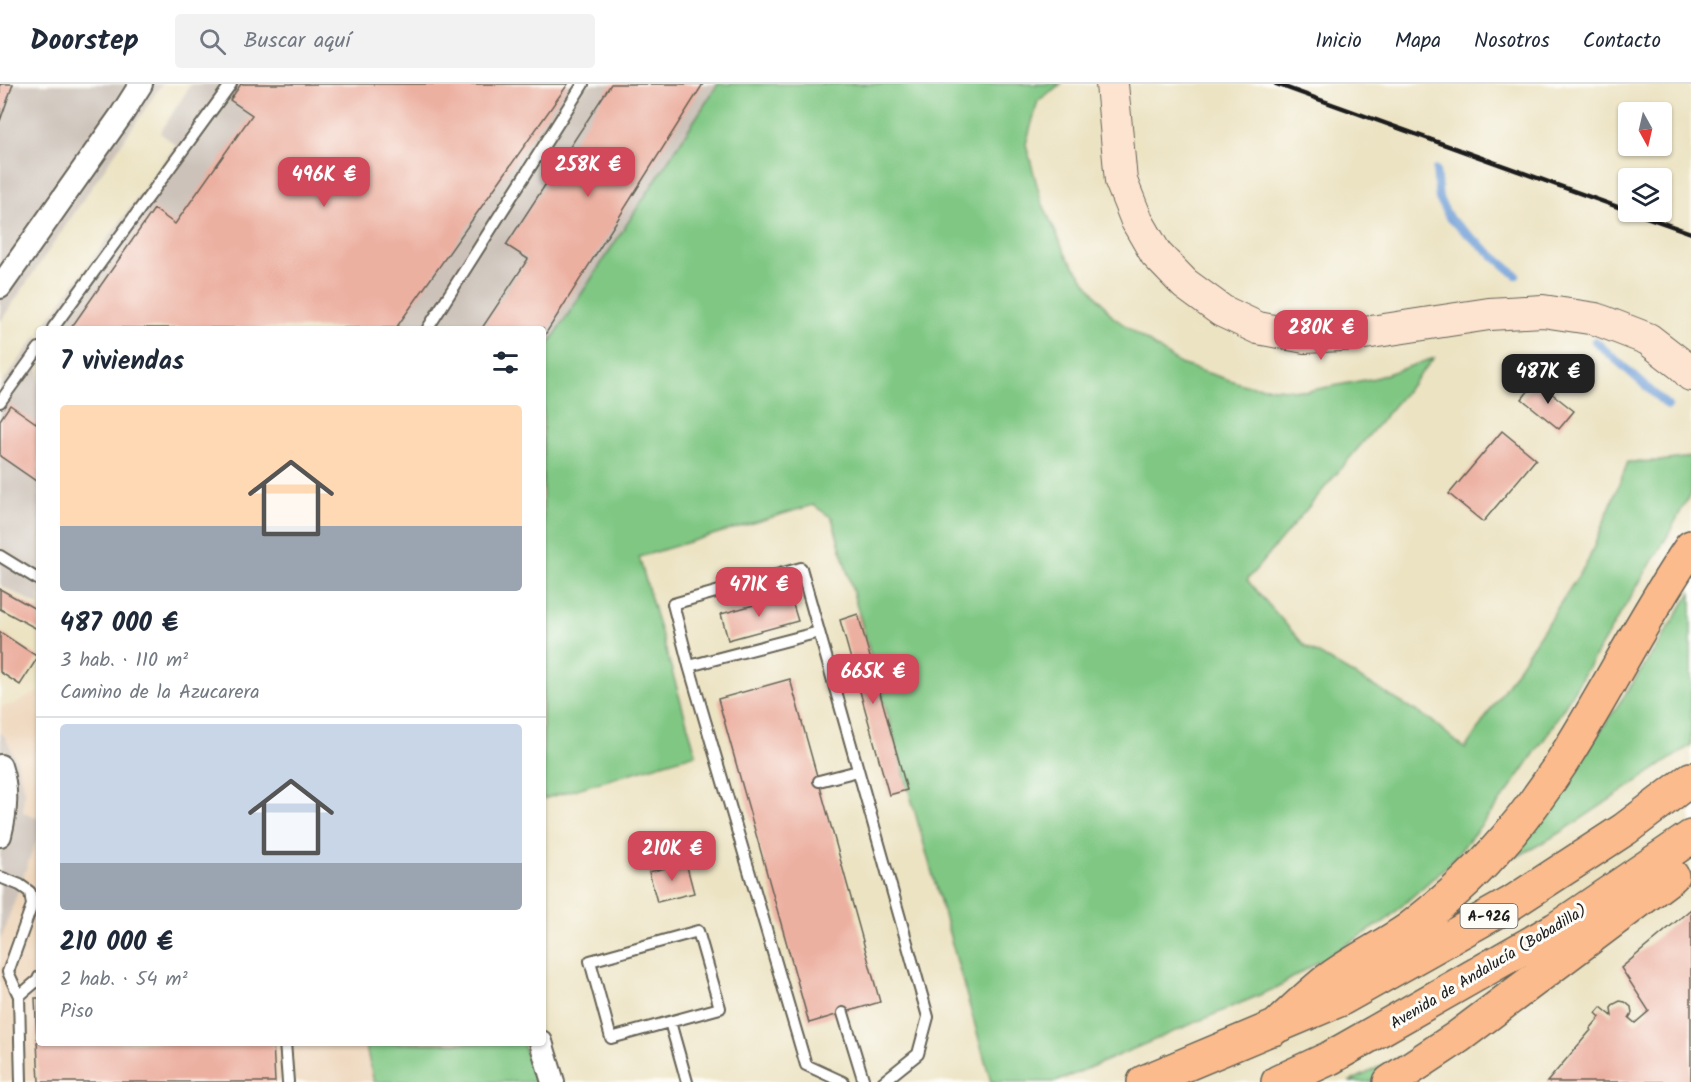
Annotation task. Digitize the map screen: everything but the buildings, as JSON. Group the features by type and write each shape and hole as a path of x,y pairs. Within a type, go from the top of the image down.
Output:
{"highway":[{"path":"1668,581 1679,542 1691,523"},
{"path":"1273,1029 1329,980 1408,929 1441,903 1494,852 1536,802 1579,736 1668,581 1691,547"},
{"name":"A-92G","path":"1144,1082 1339,1000 1510,904 1625,829 1691,779"},
{"name":"Avenida de Andalucía (Bobadilla)","path":"1278,1082 1330,1058 1556,929 1691,837"},
{"path":"1390,1082 1458,1037 1691,860"}],"street":[{"path":"0,287 141,84"},
{"path":"1112,84 1122,181 1137,221 1156,254 1185,284 1222,310 1258,328 1305,337 1358,334 1489,314 1543,311 1596,318 1648,339 1691,375"},
{"path":"0,766 5,782 6,809 0,835"},
{"path":"542,1046 553,1082"}],"lane":[{"path":"54,326 231,84"},
{"path":"429,326 583,84"},
{"path":"0,402 36,352"},
{"path":"0,556 36,578"},
{"path":"843,1082 806,1065 689,666 673,604 801,568 928,1017 918,1054 883,1082"},
{"path":"689,666 819,632"},
{"path":"819,781 858,771"},
{"path":"0,877 30,892 32,905 8,972 20,996 21,1082"},
{"path":"698,931 720,1008 669,1022 611,1038 590,961 698,931"},
{"path":"20,996 36,982"},
{"path":"843,1013 864,1082"},
{"path":"669,1022 687,1082"},
{"path":"285,1046 288,1082"}],"shaded area":[{"path":"0,84 162,84 0,322"},
{"path":"191,84 718,84 546,348 546,326 43,326 176,145 160,133"},
{"path":"36,337 36,604 0,585 0,386"},
{"path":"36,693 36,817 23,812 24,790 5,737 0,732 0,707 14,704"},
{"path":"0,732 5,737 17,762 24,790 23,812 36,817 36,841 0,941"},
{"path":"36,841 36,1046 366,1046 374,1082 0,1082 0,941"}],"green space":[{"path":"718,84 1061,84 1038,101 1026,144 1041,200 1067,257 1113,317 1180,364 1245,385 1307,391 1375,378 1434,358 1247,580 1305,646 1431,720 1465,749 1588,561 1628,462 1691,457 1691,492 1667,537 1547,735 1507,793 1452,861 1385,921 1276,988 1056,1082 991,1082 832,518 813,505 639,557 696,754 546,798 546,348"},
{"path":"1691,592 1691,745 1560,833 1515,858 1647,662"},
{"path":"366,1046 524,1046 535,1082 374,1082"},
{"path":"1401,1056 1370,1082 1349,1082"}],"waterway":[{"path":"1436,170 1439,199 1450,219 1516,275"},
{"path":"1595,341 1668,406"}],"railway":[{"path":"1276,84 1618,207"},
{"path":"1660,222 1691,233"}]}
